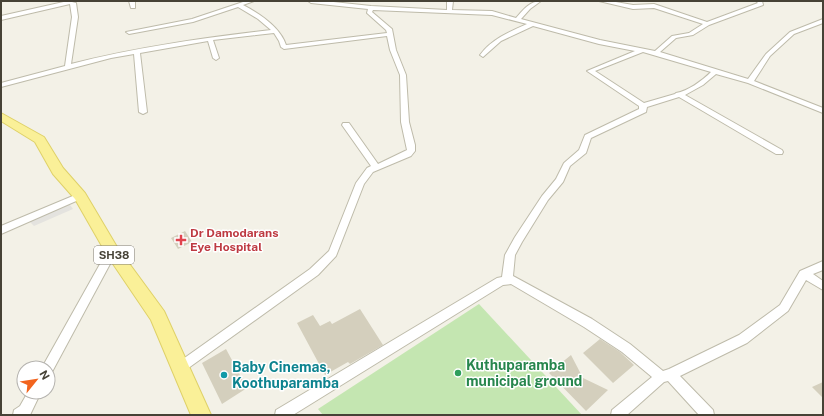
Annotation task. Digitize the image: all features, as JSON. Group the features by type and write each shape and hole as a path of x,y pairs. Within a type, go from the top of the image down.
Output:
{"main road":[{"name":"SH38","path":"1,116 40,140 58,171 80,196 112,252 158,316 201,415"}],"street":[{"path":"1,18 77,1"},
{"path":"129,32 193,20 240,6 251,1"},
{"path":"310,1 359,8 492,13 592,40 656,53 750,82 823,111"},
{"path":"359,8 364,1"},
{"path":"449,12 450,1"},
{"path":"518,19 528,8 538,1"},
{"path":"602,1 633,7 654,6 707,24"},
{"path":"656,53 674,37 691,34 707,24 761,4 759,1"},
{"path":"68,68 76,11 74,3 70,2"},
{"path":"240,6 276,31 283,40 284,47 389,34"},
{"path":"180,368 314,272 333,253 360,183 370,170 408,154 411,151 411,144 405,122 403,74 393,50 388,29 370,12 371,8"},
{"path":"750,82 768,55 792,33 823,21"},
{"path":"483,55 492,44 500,38 533,24"},
{"path":"1,85 112,56 210,39 276,31"},
{"path":"210,39 216,58"},
{"path":"644,50 590,71 643,105 667,100 699,86 715,71"},
{"path":"137,52 143,112"},
{"path":"678,94 779,152"},
{"path":"507,280 510,255 545,198 560,180 567,165 584,151 588,138 643,110 643,105"},
{"path":"346,125 376,167"},
{"path":"1,230 80,196"},
{"path":"52,360 112,252"},
{"path":"617,415 666,376 743,339 784,308 804,274 823,265"},
{"path":"804,274 823,286"},
{"path":"281,415 496,283 507,280 517,283 588,323 626,348 666,376 708,415"},
{"path":"19,415 25,411 31,400"}],"green space":[{"name":"Kuthuparamba municipal ground","path":"479,304 582,415 323,415 318,409"}],"shaded area":[{"path":"67,201 73,209 34,226 27,219"}],"building":[{"name":"Dr Damodarans Eye Hospital","path":"185,231 192,242 178,249 171,238"},
{"path":"360,309 383,345 350,364 348,362 325,375 297,323 313,315 320,326 330,321 332,324"},
{"path":"600,339 620,352 634,365 613,383 583,353"},
{"name":"Baby Cinemas, Koothuparamba","path":"226,349 247,388 222,404 202,363"},
{"path":"571,355 583,378 608,390 586,411 549,373"},
{"path":"823,382 823,398 812,387"}],"place":[{"name":"Dr Damodarans Eye Hospital","path":"181,240"},
{"name":"Kuthuparamba municipal ground","path":"458,373"},
{"name":"Baby Cinemas, Koothuparamba","path":"224,375"}]}
